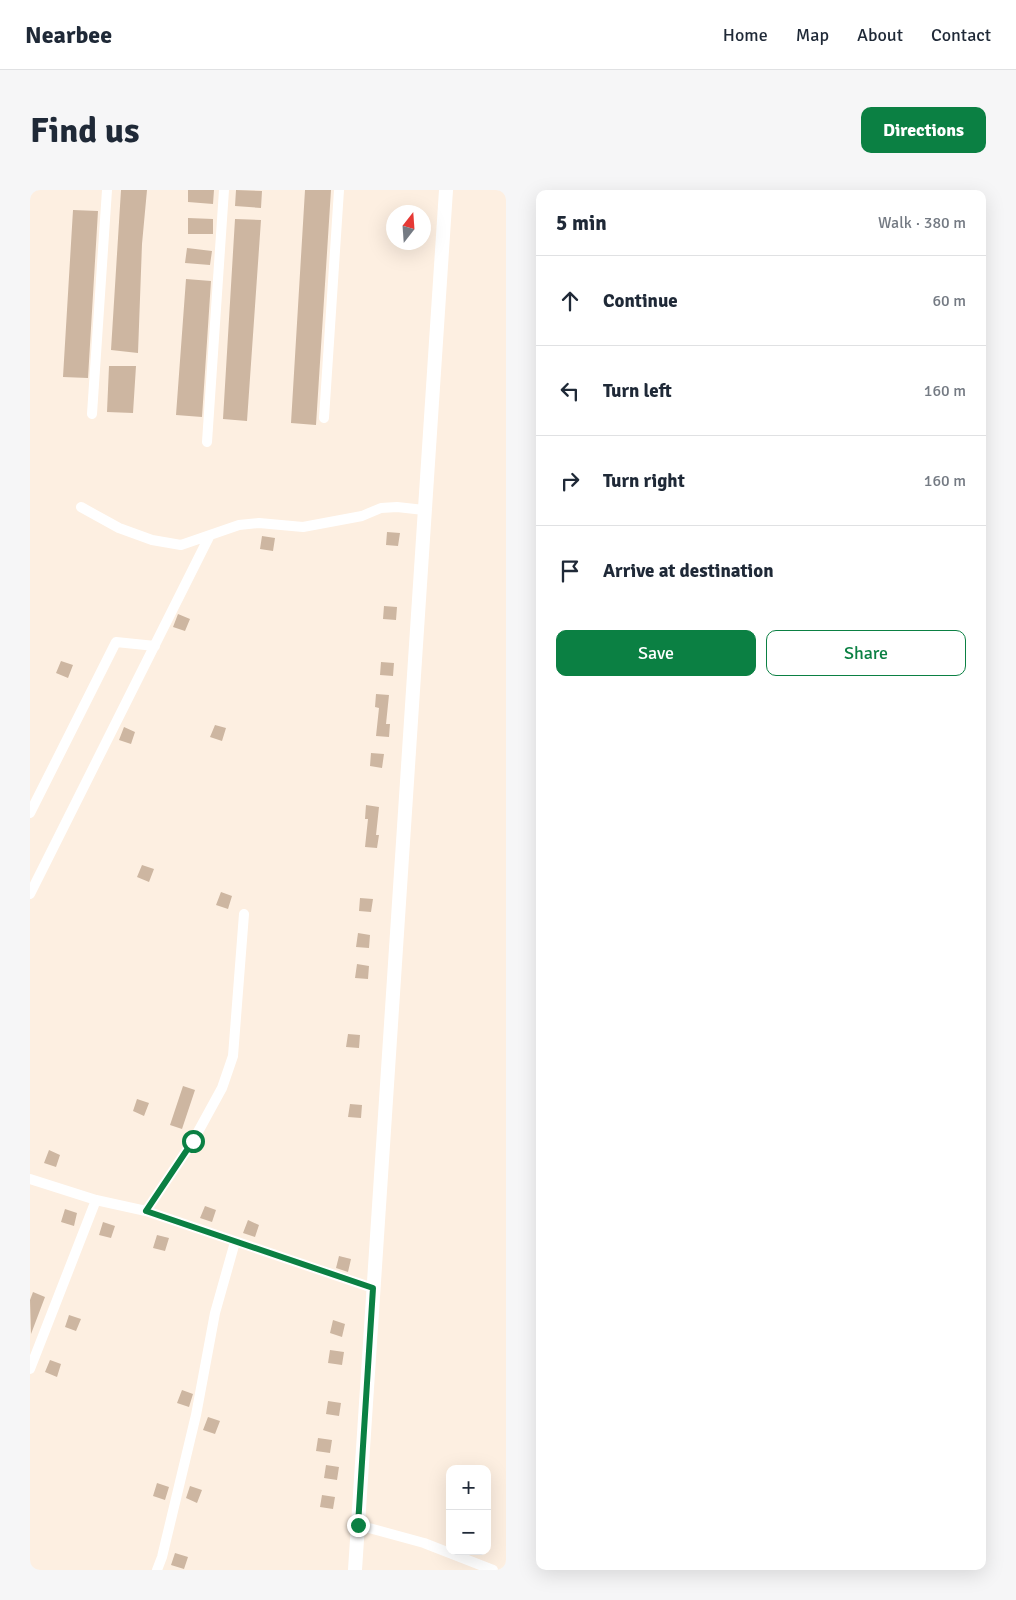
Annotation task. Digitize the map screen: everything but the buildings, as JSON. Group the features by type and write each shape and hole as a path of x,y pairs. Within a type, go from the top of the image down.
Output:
{"main road":[{"path":"355,1570 446,190"}],"street":[{"path":"92,414 107,190"},
{"path":"207,442 224,190"},
{"path":"324,418 339,190"},
{"path":"81,507 119,528 152,540 181,545 239,525 259,523 303,527 362,516 381,508 397,507 424,510"},
{"path":"30,894 210,535"},
{"path":"30,813 116,642 154,646"},
{"path":"146,1211 193,1141 222,1088 233,1056 244,914"},
{"path":"30,1179 96,1200 146,1211 373,1288"},
{"path":"30,1369 96,1200"},
{"path":"157,1570 162,1557 196,1415 225,1270 235,1242"},
{"path":"358,1525 424,1543 493,1570"}],"route":[{"path":"193,1141 146,1211 373,1288 358,1525"}]}
